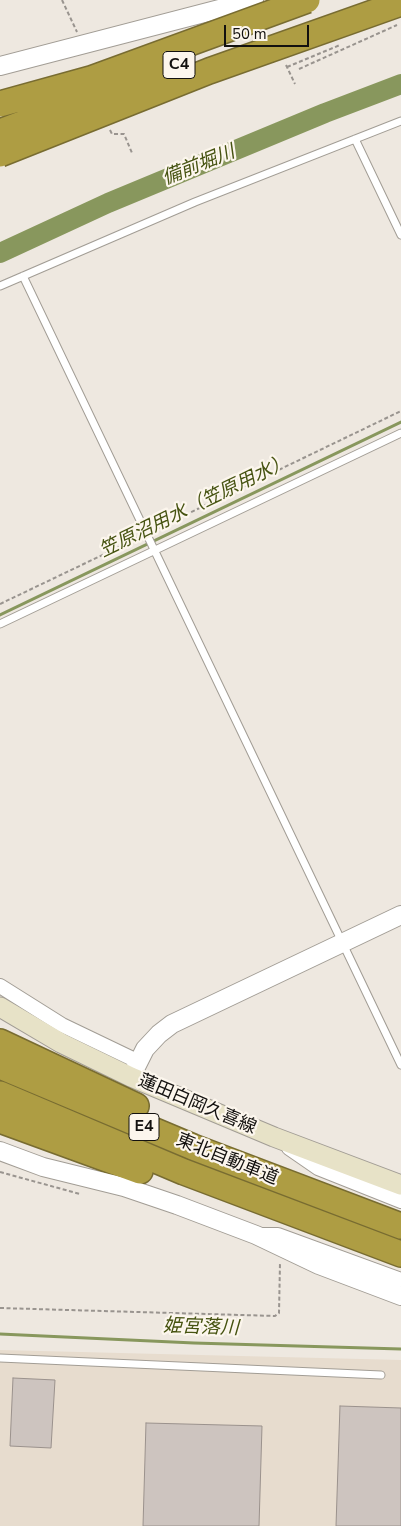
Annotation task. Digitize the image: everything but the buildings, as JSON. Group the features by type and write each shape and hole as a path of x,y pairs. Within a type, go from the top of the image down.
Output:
{"highway":[{"path":"0,115 94,78 307,0"},
{"name":"C4","path":"0,132 73,103 358,0"},
{"name":"C4","path":"0,154 293,40 401,3"},
{"path":"0,104 94,78"},
{"path":"0,171 44,152 161,90"},
{"path":"0,1042 203,1137 290,1185"},
{"name":"東北自動車道","path":"0,1066 73,1098 290,1185 401,1226"},
{"name":"東北自動車道","path":"0,1094 184,1172 280,1210 401,1254"},
{"path":"0,1120 166,1180 280,1210"}],"main road":[{"name":"蓮田白岡久喜線","path":"0,1007 61,1043 134,1069 274,1137 401,1185"}],"street":[{"path":"0,66 254,0"},
{"path":"0,986 134,1069 154,1039 172,1024 401,915"},
{"path":"274,1137 318,1168 401,1201"},
{"path":"0,1151 43,1167 124,1186 256,1235 319,1265 401,1296"},
{"path":"256,1235 278,1235 401,1280"}],"lane":[{"path":"0,286 195,202 401,121"},
{"path":"355,139 401,235"},
{"path":"23,276 401,1065"},
{"path":"0,624 401,433"},
{"path":"0,1358 381,1375"}],"path":[{"path":"299,69 401,23"},
{"path":"0,604 401,411"},
{"path":"0,1172 80,1194"},
{"path":"0,1308 275,1316 278,1313 280,1257 283,1248"}],"shaded area":[{"path":"0,1350 401,1360 401,1526 0,1526"}],"waterway":[{"name":"備前堀川","path":"0,253 108,203 325,113 401,84"},
{"name":"笠原沼用水（笠原用水）","path":"0,615 401,422"},
{"name":"姫宮落川","path":"0,1334 194,1343 401,1349"}]}
